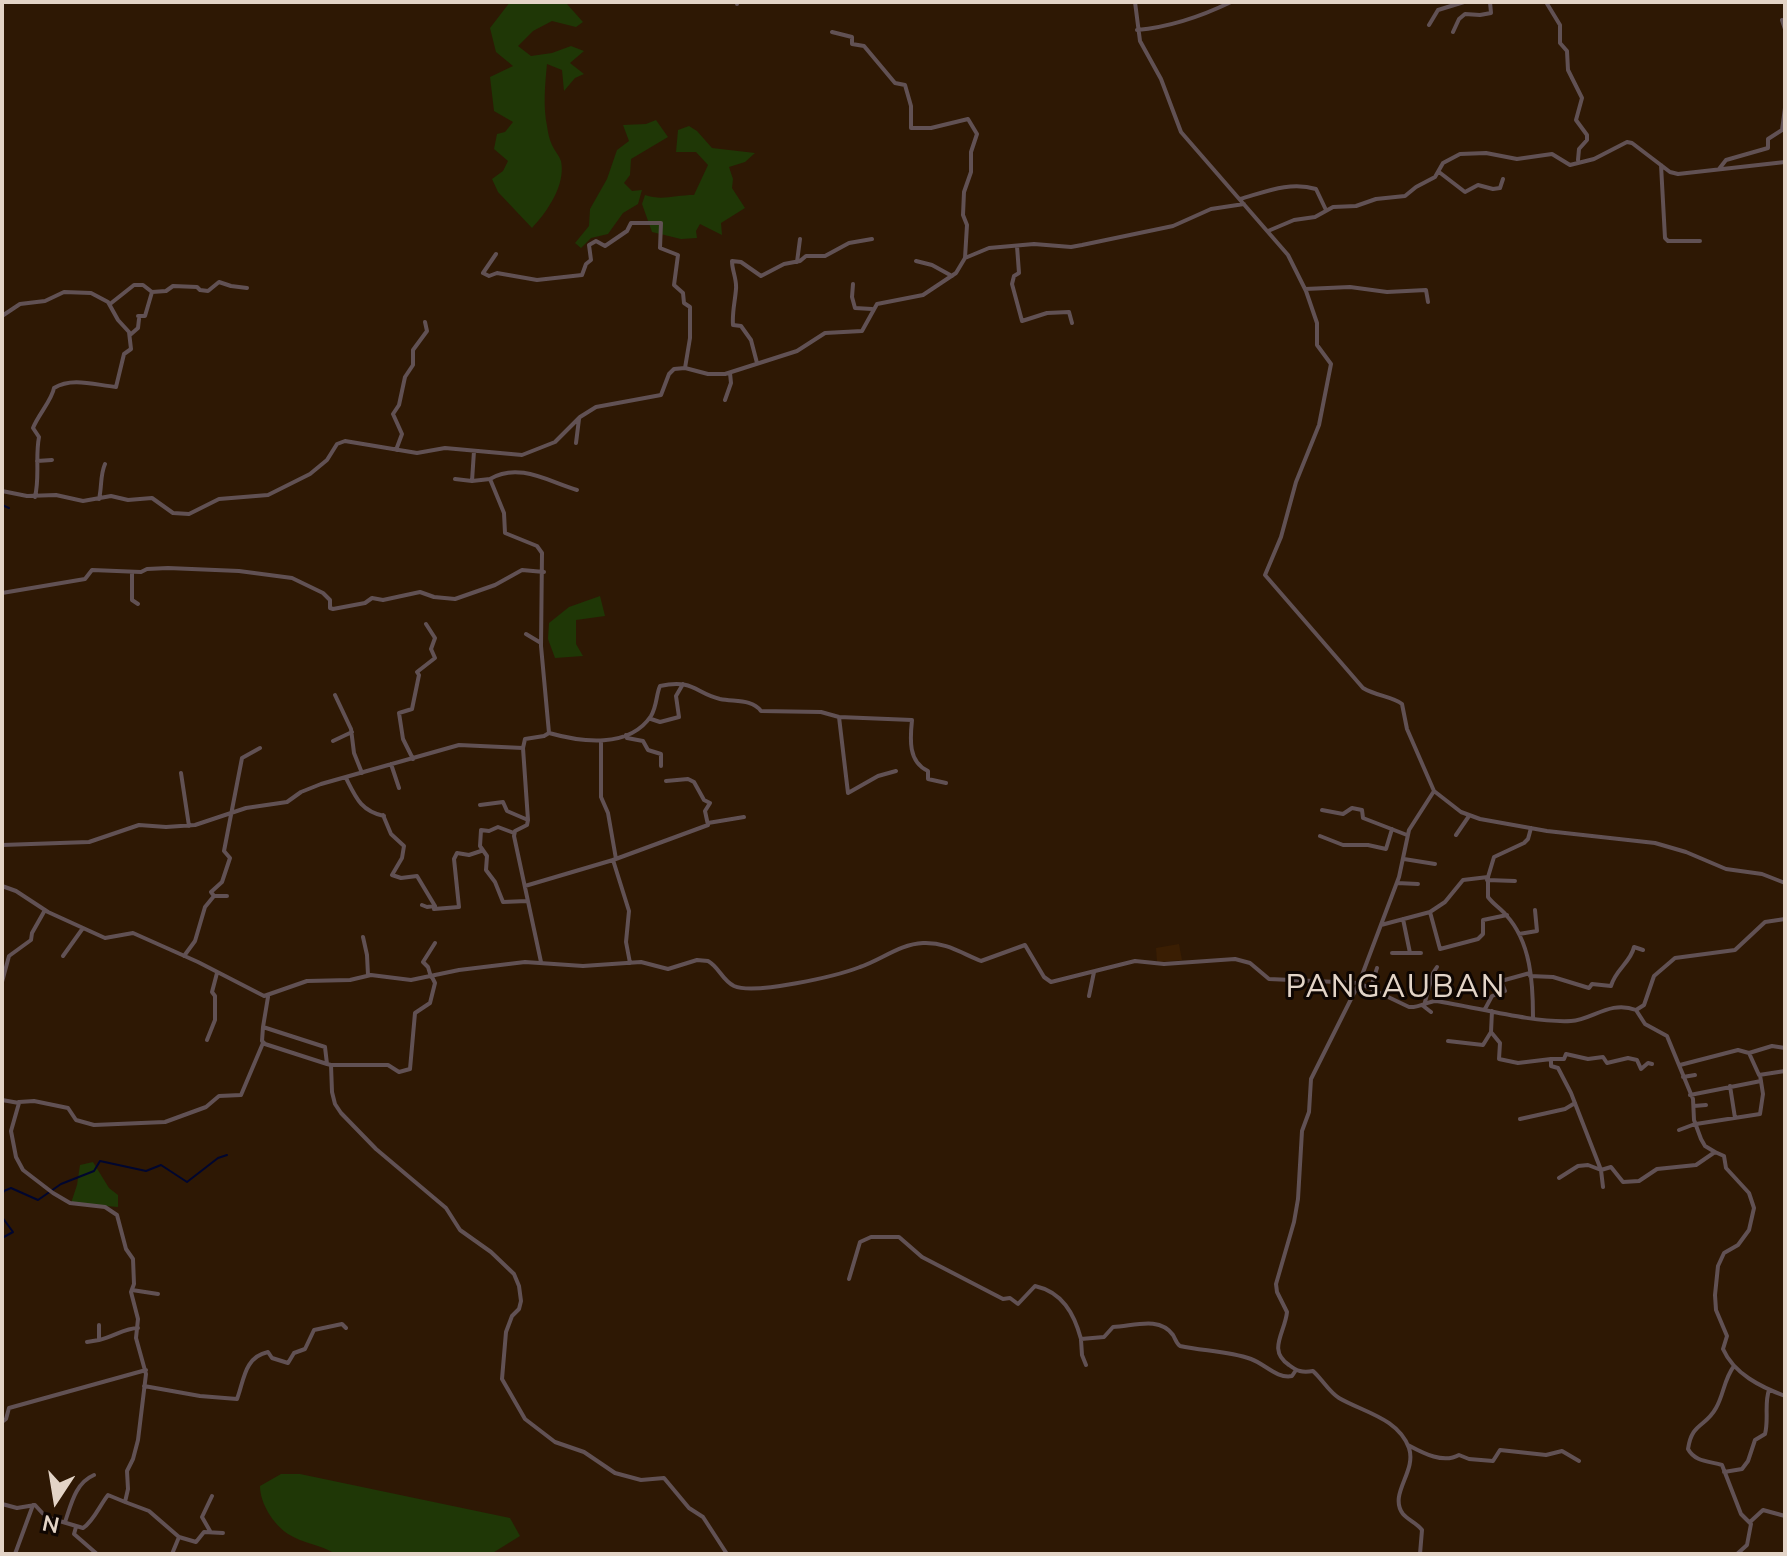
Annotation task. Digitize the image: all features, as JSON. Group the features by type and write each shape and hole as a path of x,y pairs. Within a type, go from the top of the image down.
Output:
{"street":[{"path":"1135,2 1140,41 1161,79 1181,132 1288,255 1305,289 1319,329 1317,345 1329,359 1330,370 1319,425 1296,482 1266,577 1350,676 1363,688 1375,695 1397,700 1403,707 1407,729 1434,791 1469,816 1531,828 1655,843 1726,869 1762,874 1785,883"},
{"path":"1137,30 1194,19 1231,2"},
{"path":"1429,25 1438,10 1464,2 1465,14"},
{"path":"1453,32 1465,14 1491,13 1490,2"},
{"path":"1546,2 1560,25 1560,43 1567,51 1568,70 1582,98 1576,120 1587,135 1587,140 1579,149 1578,161"},
{"path":"1782,20 1785,29"},
{"path":"832,32 852,37 852,43 864,46 895,83 905,85 911,106 911,128 931,128 968,119 975,127 977,134 971,152 971,172 964,192 963,215 967,222 965,258"},
{"path":"1719,169 1726,160 1768,148 1768,139 1782,130 1785,108"},
{"path":"1268,231 1294,220 1315,217 1333,207 1401,198 1439,172 1443,163 1464,153 1486,153 1517,159 1552,154 1570,165 1594,159 1627,142 1678,174 1785,162"},
{"path":"1661,165 1665,238 1668,241 1700,241"},
{"path":"1439,172 1465,192 1478,185 1500,188 1503,179"},
{"path":"1240,199 1301,185 1316,188 1326,210"},
{"path":"2,491 35,497 56,495 83,501 111,496 128,500 152,498 173,513 189,514 219,499 255,497 280,490 313,472 330,457 337,444 345,441 421,453 445,448 522,455 531,453 555,442 580,417 596,407 659,396 664,392 669,374 674,369 685,368 717,375 730,373 797,351 825,333 862,331 877,304 923,295 952,276 965,258 989,248 1082,245 1173,226 1211,209 1244,204"},
{"path":"496,254 483,273 489,276 497,273 538,280 582,275 586,263 591,260 589,245 596,241 605,246 627,231 631,223 661,223 660,248 678,255 674,285 683,293 684,303 690,307 685,368"},
{"path":"797,262 800,239"},
{"path":"757,363 751,340 740,326 733,325 732,306 736,285 732,261 741,262 761,276 806,256 825,256 849,243 872,239"},
{"path":"1017,246 1019,273 1014,276 1012,284 1022,321 1047,313 1069,312 1072,323"},
{"path":"916,261 932,265 952,276"},
{"path":"109,304 134,285 143,285 152,292 166,291 173,286 197,287 208,291 219,282 247,288"},
{"path":"853,284 855,308 872,309"},
{"path":"1305,289 1426,290 1428,302"},
{"path":"2,316 20,304 45,301 64,292 91,293 109,304 130,335 132,348 124,354 116,387 77,382 60,384 39,411 33,427 39,437 35,497"},
{"path":"130,335 138,328 139,318 145,316 152,292"},
{"path":"396,450 402,434 393,414 399,405 405,377 413,365 413,350 427,331 425,322"},
{"path":"725,400 731,383 730,373"},
{"path":"576,443 580,417"},
{"path":"472,481 474,451"},
{"path":"37,461 52,460"},
{"path":"99,499 103,483 101,472 105,464"},
{"path":"455,479 490,479 504,471 527,473 577,490"},
{"path":"490,479 504,513 505,533 537,546 542,553 541,643 549,733"},
{"path":"2,593 85,579 92,570 132,572 168,568 239,571 292,578 323,593 333,609 365,603 372,598 383,600 420,592 441,599 455,599 495,585 522,570 544,572"},
{"path":"132,572 132,600 138,604"},
{"path":"413,759 403,739 399,713 412,709 417,672 435,658 431,649 435,638 426,624"},
{"path":"526,634 541,643"},
{"path":"650,718 660,722 679,717 676,696 683,684"},
{"path":"514,833 527,825 528,820 525,739 549,733 601,742 626,735 650,718 657,702 658,688 664,685 695,686 716,698 754,704 761,711 821,712 839,717 912,720 913,759 928,771 928,779 946,783"},
{"path":"335,695 352,732 354,753 362,773"},
{"path":"839,717 848,793 877,776 896,771"},
{"path":"333,741 352,732"},
{"path":"626,735 627,738 643,741 648,750 661,754 661,766"},
{"path":"601,742 601,797 608,813 615,860 629,911 626,942 630,963"},
{"path":"2,845 89,842 139,825 189,826 246,808 287,802 303,791 459,745 523,748"},
{"path":"214,896 211,892 222,882 230,858 224,851 242,758 260,748"},
{"path":"391,764 399,788"},
{"path":"181,773 189,826"},
{"path":"346,778 360,806 385,816 391,834 404,846 402,858 392,875 401,878 416,875 435,906 424,906 428,910 459,907 454,859 457,853 469,855 481,851"},
{"path":"666,781 688,779 694,782 704,800 710,803 705,811 708,823"},
{"path":"1434,791 1415,817 1407,835 1397,883 1359,983 1311,1079 1309,1112 1302,1131 1298,1199 1276,1284 1287,1312 1277,1351 1281,1360 1296,1370 1305,1373 1313,1371 1336,1397 1382,1418 1408,1445 1427,1455 1450,1459 1459,1455 1493,1461 1500,1450 1546,1455 1562,1451 1579,1461"},
{"path":"480,805 503,802 507,811 528,820"},
{"path":"1322,810 1343,814 1352,808 1362,810 1363,818 1407,835"},
{"path":"1456,835 1469,816"},
{"path":"525,886 615,860 706,827 708,823 744,817"},
{"path":"514,833 498,827 478,832 481,851 487,856 486,870 503,902 528,901"},
{"path":"1531,828 1524,843 1494,857 1488,879 1488,897 1507,915 1519,934 1530,974 1533,1017"},
{"path":"1320,836 1343,845 1386,849 1392,829"},
{"path":"514,833 541,962"},
{"path":"1404,859 1435,864"},
{"path":"1381,925 1430,912 1445,902 1463,880 1515,881"},
{"path":"1397,883 1418,884"},
{"path":"2,886 83,928 110,938 126,932 133,933 268,997 307,981 350,980 368,975 411,980 480,967 541,962 583,966 641,962 668,969 697,960 708,961 733,985 760,989 814,980 859,968 911,945 934,943 968,953 979,961 1025,945 1044,977 1051,982 1135,961 1164,964 1235,959 1250,963 1269,979 1359,983 1409,1007 1436,1001 1572,1021 1625,1007 1636,1010 1645,1024 1667,1036 1680,1065 1705,1146 1724,1156 1726,1168 1749,1193 1754,1208 1753,1221 1743,1240 1727,1250 1721,1259 1716,1310 1727,1336 1723,1349 1734,1366 1769,1390 1785,1396"},
{"path":"214,896 227,896"},
{"path":"184,956 195,941 205,907 214,896"},
{"path":"2,982 7,959 31,940 45,910"},
{"path":"1519,934 1537,931 1535,910"},
{"path":"1430,912 1439,949 1478,939 1483,934 1483,920 1507,915"},
{"path":"1403,919 1410,953"},
{"path":"1636,1010 1644,1005 1654,976 1675,958 1735,950 1765,922 1785,919"},
{"path":"63,956 83,928"},
{"path":"363,937 368,975"},
{"path":"263,1043 329,1065 388,1065 399,1072 410,1069 415,1013 430,1003 435,983 423,962 435,943"},
{"path":"1485,1009 1492,996 1505,991 1500,981 1530,974 1589,988 1592,984 1611,986 1634,947 1643,950"},
{"path":"1392,953 1421,953"},
{"path":"1424,1004 1437,967"},
{"path":"1371,987 1377,968"},
{"path":"1089,996 1094,972"},
{"path":"207,1040 215,1020 215,996 212,992 217,973"},
{"path":"2,1100 47,1103 68,1108 76,1120 94,1125 165,1122 206,1107 219,1096 241,1095 263,1043 268,997"},
{"path":"1424,1004 1431,1012"},
{"path":"1448,1041 1483,1045 1491,1032 1492,1011"},
{"path":"263,1027 324,1046 335,1104 341,1113 376,1149 446,1208 460,1230 491,1252 514,1274 521,1301 506,1332 502,1379 525,1419 555,1442 584,1452 623,1476 641,1480 664,1478 689,1508 703,1517 727,1554"},
{"path":"1491,1032 1500,1043 1500,1059 1518,1063 1564,1059 1568,1054 1588,1059 1603,1057 1607,1063 1628,1058 1637,1060 1641,1069 1649,1062 1652,1064"},
{"path":"1680,1065 1738,1050 1749,1053 1772,1046 1785,1048"},
{"path":"1679,1130 1696,1124 1760,1114 1763,1094 1761,1078 1749,1053"},
{"path":"1551,1059 1551,1066 1558,1068 1575,1103 1601,1170 1603,1187"},
{"path":"1690,1095 1785,1071"},
{"path":"1683,1077 1695,1075"},
{"path":"1730,1086 1735,1118"},
{"path":"19,1102 11,1131 21,1167 70,1203 105,1207 116,1214 126,1249 133,1259 136,1338 146,1370 138,1440 126,1474 128,1489 125,1502"},
{"path":"1520,1119 1565,1109 1575,1103"},
{"path":"1694,1106 1706,1105"},
{"path":"1559,1178 1578,1166 1588,1165 1601,1170 1611,1167 1623,1182 1630,1183 1648,1177 1657,1169 1696,1165 1715,1152"},
{"path":"1668,1160 1670,1167"},
{"path":"849,1279 860,1242 871,1237 899,1237 922,1257 1003,1299 1010,1298 1018,1304 1034,1286 1049,1289 1074,1315 1086,1365"},
{"path":"132,1290 158,1294"},
{"path":"1081,1339 1104,1337 1115,1327 1127,1328 1146,1322 1171,1332 1180,1346 1254,1360 1283,1377 1292,1376 1296,1370"},
{"path":"144,1386 237,1399 245,1368 262,1353 268,1352 272,1358 288,1363 294,1353 305,1349 314,1330 342,1324 346,1328"},
{"path":"99,1325 99,1340"},
{"path":"87,1342 138,1328"},
{"path":"1734,1366 1728,1374 1719,1404 1693,1429 1688,1449 1692,1456 1702,1461 1722,1465 1741,1514 1750,1522"},
{"path":"2,1422 9,1408 146,1370"},
{"path":"1724,1472 1742,1469 1755,1440 1765,1434 1769,1390"},
{"path":"1408,1445 1411,1464 1400,1492 1400,1505 1405,1516 1422,1530 1420,1554"},
{"path":"65,1522 73,1497 88,1477 94,1475"},
{"path":"2,1504 17,1508 33,1505 39,1507 46,1517 83,1528 91,1522 95,1511 108,1495 149,1511 179,1537 196,1542 204,1532 223,1533"},
{"path":"210,1531 202,1517 212,1496"},
{"path":"15,1554 33,1505"},
{"path":"1737,1554 1749,1543 1750,1522 1763,1510 1785,1516"},
{"path":"76,1527 74,1534 97,1554"},
{"path":"172,1554 179,1537"}],"shaded area":[{"path":"1179,944 1182,960 1157,962 1156,948"}],"green space":[{"path":"510,2 567,4 583,22 576,27 552,21 533,31 518,46 531,56 571,46 584,51 570,63 584,74 575,78 564,91 562,70 547,64 546,118 550,140 561,161 562,170 554,198 532,228 498,192 492,179 503,171 508,161 494,149 497,134 505,132 513,122 494,111 490,77 513,66 496,52 490,28"},
{"path":"656,120 668,137 631,159 630,175 624,183 632,191 642,190 638,204 623,213 608,234 591,238 581,248 575,243 589,226 590,209 607,179 617,150 629,141 623,125 646,124"},
{"path":"689,126 712,148 755,153 745,162 729,167 732,188 745,208 721,223 722,235 700,224 696,231 697,238 681,239 652,232 642,204 645,195 663,198 694,195 708,165 696,152 676,152 678,130"},
{"path":"600,596 605,616 576,620 576,644 583,656 555,658 548,639 549,623 569,607"},
{"path":"93,1162 109,1188 118,1195 118,1207 71,1203 80,1165"},
{"path":"281,1474 300,1474 510,1518 520,1536 491,1554 336,1554 293,1537 273,1519 262,1499 260,1486"}],"waterway":[{"path":"2,505 9,508"},
{"path":"2,1195 11,1188 38,1200 61,1184 94,1171 100,1161 146,1171 161,1165 187,1182 218,1158 227,1155"},
{"path":"2,1217 13,1232 2,1238"}],"district":[{"name":"PANGAUBAN","path":"1396,989"}]}
